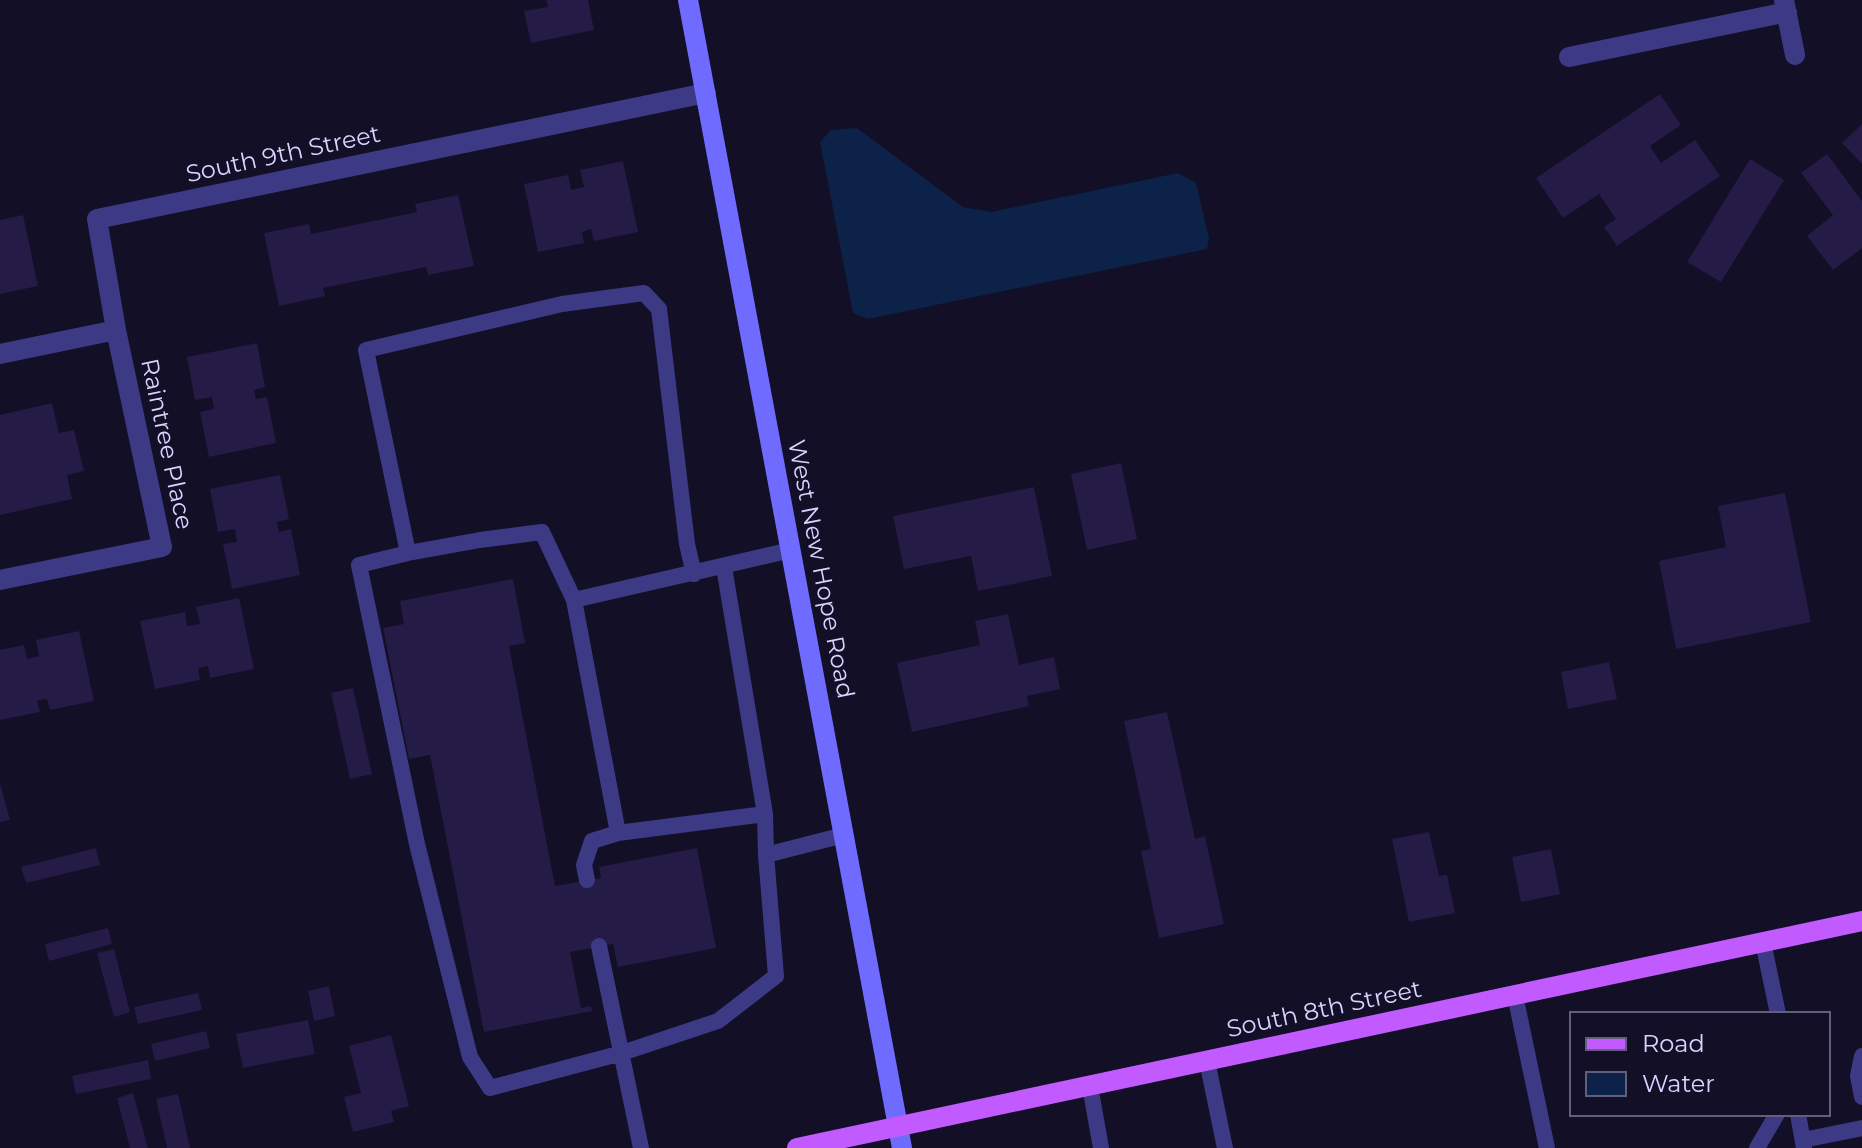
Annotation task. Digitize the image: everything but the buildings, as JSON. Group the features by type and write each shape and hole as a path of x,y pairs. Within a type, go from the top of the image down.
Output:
{"main road":[{"name":"West New Hope Road","path":"688,0 902,1148"},
{"name":"South 8th Street","path":"797,1148 1862,921"}],"street":[{"path":"1569,57 1786,6 1795,55"},
{"name":"South 9th Street","path":"116,330 97,219 706,93"},
{"path":"0,354 116,330"},
{"name":"Raintree Place","path":"0,580 162,547 116,330"}],"lane":[{"path":"408,553 366,350 562,304 644,293 659,309 687,544 694,574"},
{"path":"618,833 574,600 542,532 480,540 359,565 417,844 470,1057 490,1088 622,1053 718,1021 776,976 765,814 724,567"},
{"path":"574,600 791,550"},
{"path":"587,880 584,865 592,841 618,833 765,814"},
{"path":"766,855 844,835"},
{"path":"1763,942 1778,1012"},
{"path":"599,946 641,1148"},
{"path":"1515,995 1547,1148"},
{"path":"1862,1056 1858,1076 1862,1097"},
{"path":"1207,1061 1225,1148"},
{"path":"1090,1086 1101,1148"},
{"path":"1757,1148 1776,1116"},
{"path":"1798,1116 1803,1144 1862,1128"}],"water":[{"path":"857,128 963,207 991,212 1178,173 1196,183 1209,238 1207,249 868,319 853,313 820,142 831,130"}]}
